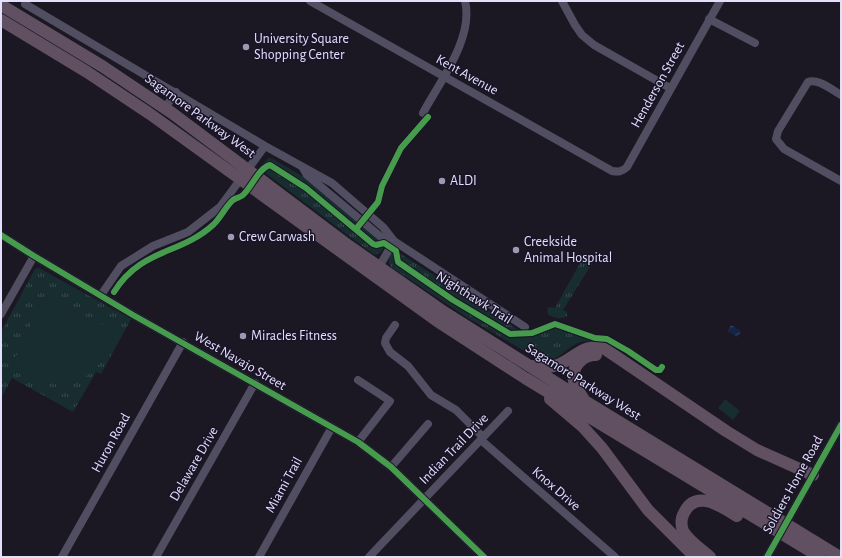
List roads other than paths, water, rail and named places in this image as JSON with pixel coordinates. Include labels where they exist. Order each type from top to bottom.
[{"type":"highway","name":"Sagamore Parkway West","points":[[1,5],[102,66],[165,108],[379,267],[441,310],[585,401],[840,557]]},
{"type":"highway","name":"Sagamore Parkway West","points":[[1,20],[112,88],[186,139],[240,180],[437,321],[525,378],[820,557]]},
{"type":"highway","points":[[531,366],[549,367],[560,364],[582,350],[591,347],[605,349],[732,435],[808,483]]},
{"type":"highway","points":[[585,401],[574,382],[576,366],[583,358],[590,355],[599,355],[610,359],[737,446],[808,483]]},
{"type":"highway","points":[[525,378],[583,427],[602,448],[648,510],[695,557]]},
{"type":"highway","points":[[710,557],[688,537],[681,523],[686,509],[696,502],[711,501],[746,521],[788,538]]},
{"type":"street","name":"Kent Avenue","points":[[310,1],[612,171]]},
{"type":"street","points":[[423,113],[460,46],[466,29],[468,11],[466,1]]},
{"type":"street","points":[[562,1],[582,35],[594,45],[670,88]]},
{"type":"street","name":"Henderson Street","points":[[612,171],[623,171],[627,167],[720,1]]},
{"type":"street","points":[[18,15],[26,3],[303,168],[307,175],[381,237],[394,241],[525,327]]},
{"type":"street","points":[[709,19],[755,43]]},
{"type":"street","points":[[841,95],[821,84],[811,81],[808,82],[776,136],[779,144],[784,148],[841,181]]},
{"type":"street","points":[[165,108],[176,92]]},
{"type":"street","points":[[100,295],[121,266],[148,249],[188,232],[220,207],[265,146]]},
{"type":"street","name":"West Navajo Street","points":[[1,235],[100,295],[358,442],[391,467],[484,557]]},
{"type":"street","points":[[379,267],[394,241]]},
{"type":"street","points":[[2,310],[34,256]]},
{"type":"street","name":"Knox Drive","points":[[395,325],[385,342],[390,352],[408,366],[431,394],[456,410],[482,438],[615,557]]},
{"type":"street","name":"Huron Road","points":[[62,557],[183,342]]},
{"type":"street","points":[[358,380],[390,401],[358,442]]},
{"type":"street","name":"Delaware Drive","points":[[156,557],[255,383]]},
{"type":"street","name":"Indian Trail Drive","points":[[369,557],[508,411]]},
{"type":"street","points":[[391,467],[428,424]]},
{"type":"street","name":"Soldiers Home Road","points":[[767,557],[841,425]]},
{"type":"street","name":"Miami Trail","points":[[259,557],[332,427]]},
{"type":"water","points":[[731,325],[741,331],[738,337],[727,331]]},
{"type":"place","name":"University Square Shopping Center","points":[[246,47]]},
{"type":"place","name":"ALDI","points":[[442,181]]},
{"type":"place","name":"Crew Carwash","points":[[231,237]]},
{"type":"place","name":"Creekside Animal Hospital","points":[[516,250]]},
{"type":"place","name":"Miracles Fitness","points":[[243,336]]}]
